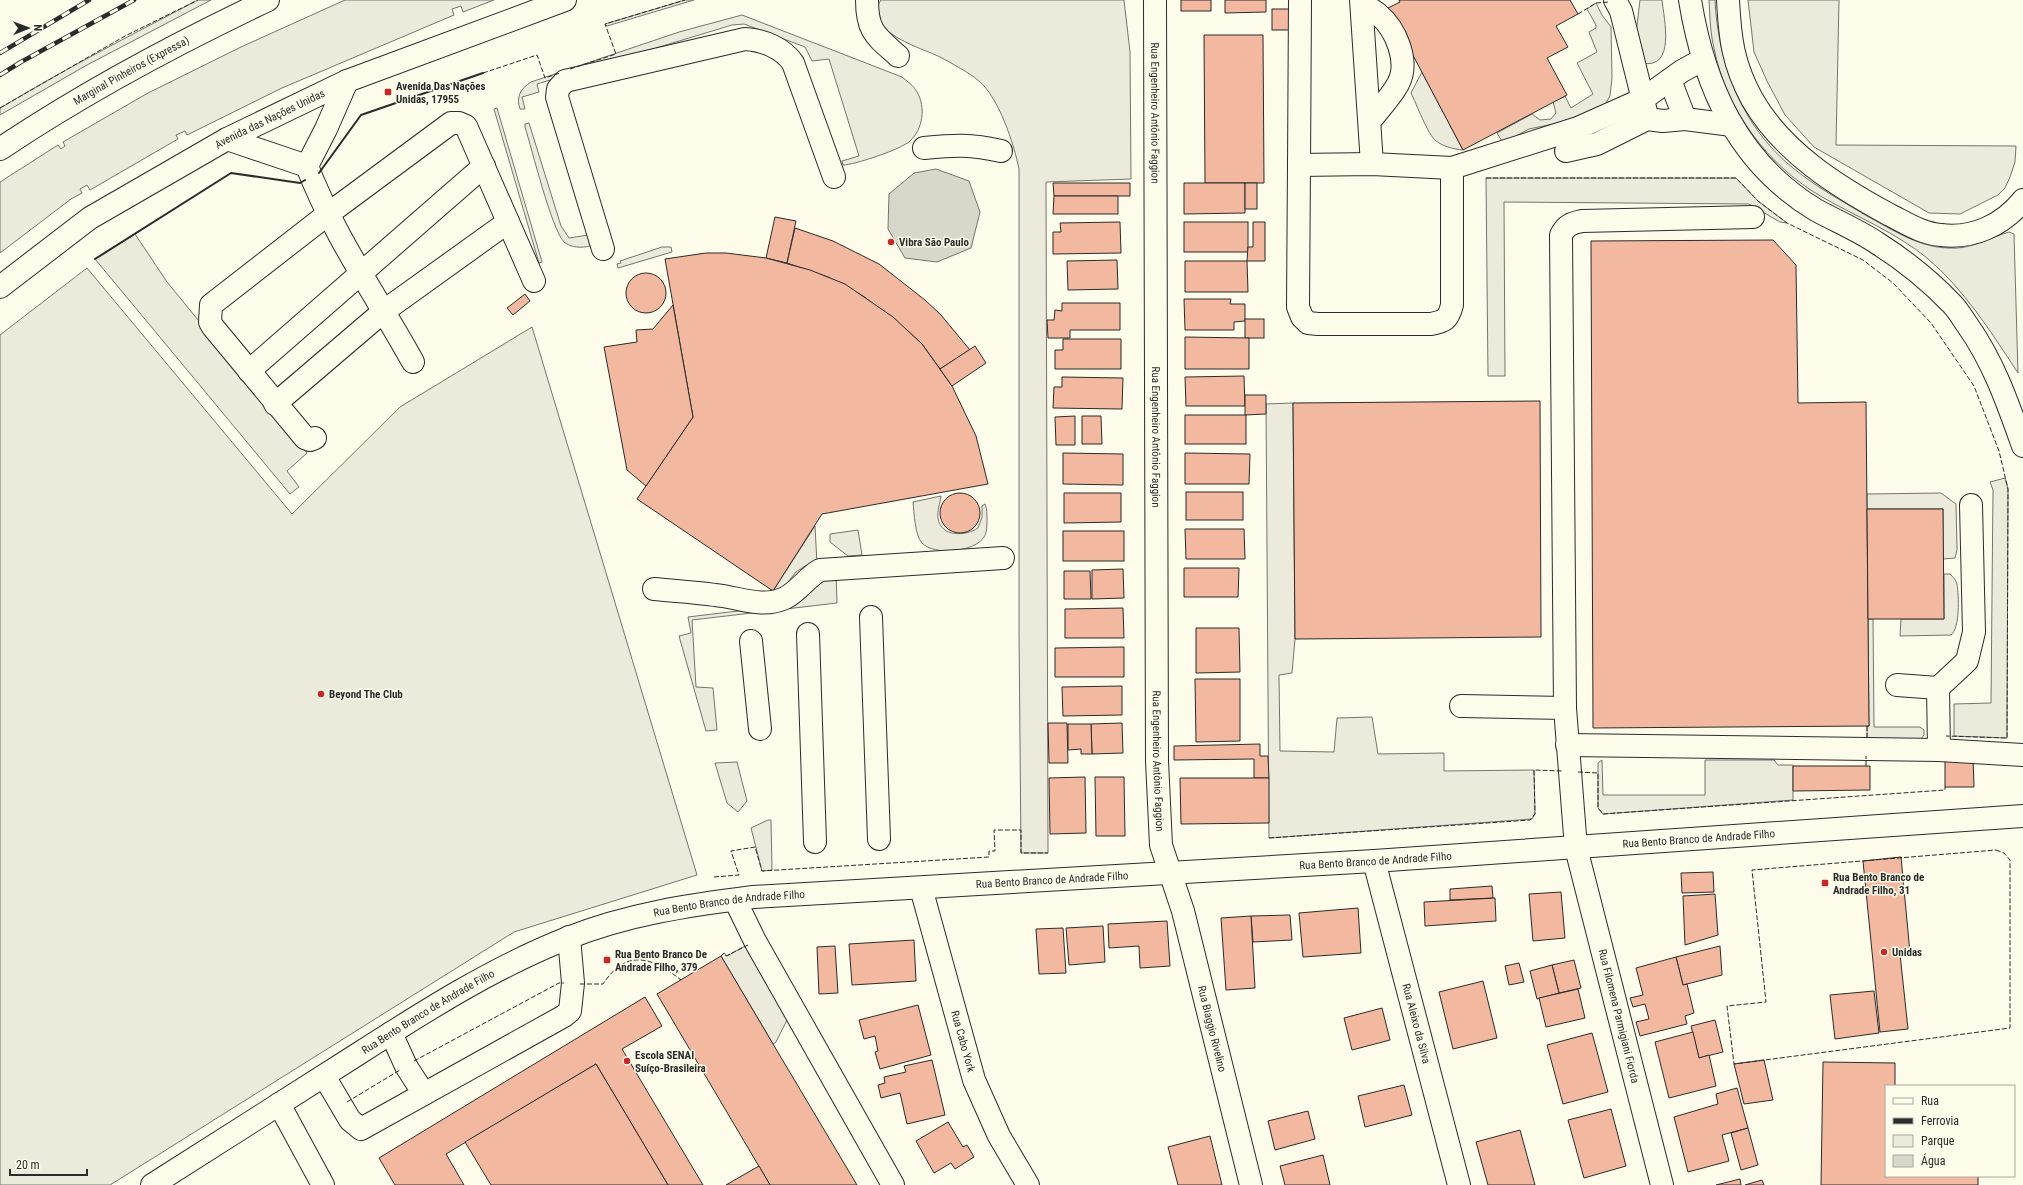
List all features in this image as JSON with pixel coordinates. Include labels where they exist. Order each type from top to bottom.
[{"type":"main road","name":"Marginal Pinheiros (Expressa)","points":[[0,149],[42,120],[186,39],[268,0]]},
{"type":"main road","name":"Avenida das Nações Unidas","points":[[0,287],[90,218],[227,139],[347,81],[565,0]]},
{"type":"main road","points":[[867,0],[870,26],[876,36],[898,56]]},
{"type":"main road","name":"Rua Engenheiro Antônio Faggion","points":[[1155,0],[1157,761],[1162,845],[1170,873]]},
{"type":"main road","points":[[1300,0],[1298,307],[1302,317],[1308,323],[1430,324],[1442,321],[1449,316],[1452,305],[1452,168]]},
{"type":"main road","points":[[1690,0],[1702,60],[1721,104],[1740,140],[1763,168],[1784,188],[1815,209],[1877,242],[1925,277],[1953,305],[1980,343],[2002,387],[2023,446]]},
{"type":"main road","points":[[1728,0],[1730,36],[1738,70],[1753,100],[1781,137],[1811,165],[1856,196],[1915,228],[1939,235],[1956,236],[1981,232],[2002,220],[2023,200]]},
{"type":"main road","points":[[1362,2],[1372,164]]},
{"type":"main road","points":[[1362,2],[1377,13],[1389,26],[1399,48],[1403,63],[1399,83],[1370,121]]},
{"type":"main road","points":[[1620,4],[1638,108]]},
{"type":"main road","points":[[603,249],[557,97],[558,90],[565,82],[745,39],[760,42],[782,51],[793,63],[834,177]]},
{"type":"main road","points":[[1566,151],[1597,144],[1670,80],[1702,60]]},
{"type":"main road","points":[[1670,80],[1685,119]]},
{"type":"main road","points":[[307,166],[326,129],[347,81]]},
{"type":"main road","points":[[1299,165],[1372,164],[1452,168],[1638,108],[1663,121],[1685,119],[1732,125]]},
{"type":"main road","points":[[315,438],[310,440],[305,438],[275,404],[210,322],[211,305],[328,214],[451,123],[459,123],[466,126],[534,281]]},
{"type":"main road","points":[[227,139],[307,166],[328,214],[361,274],[413,362]]},
{"type":"main road","points":[[924,148],[958,144],[974,145],[1001,151]]},
{"type":"main road","points":[[249,371],[484,166]]},
{"type":"main road","name":"Rua Filomena Parmigiani Fiorda","points":[[1662,1185],[1576,848],[1565,708],[1561,234],[1564,228],[1570,224],[1582,221],[1753,217]]},
{"type":"main road","points":[[275,404],[384,311],[508,222]]},
{"type":"main road","points":[[1897,685],[1938,688],[1967,661],[1974,632],[1971,505]]},
{"type":"main road","points":[[654,589],[718,595],[745,602],[773,601],[785,598],[812,574],[820,570],[1003,558]]},
{"type":"main road","points":[[871,616],[878,839]]},
{"type":"main road","points":[[808,634],[815,842]]},
{"type":"main road","points":[[751,641],[760,729]]},
{"type":"main road","points":[[1938,688],[1939,750]]},
{"type":"main road","points":[[1461,706],[1565,708]]},
{"type":"main road","points":[[1567,745],[1939,750],[2023,755]]},
{"type":"main road","name":"Rua Bento Branco de Andrade Filho","points":[[152,1185],[421,1014],[528,955],[569,938],[630,918],[695,904],[921,888],[1576,848],[2023,816]]},
{"type":"main road","name":"Rua Aleixo da Silva","points":[[1374,861],[1459,1185]]},
{"type":"main road","name":"Rua Biaggio Rivelino","points":[[1170,873],[1183,911],[1251,1185]]},
{"type":"main road","name":"Rua Cabo York","points":[[921,888],[974,1080],[999,1136],[1028,1185]]},
{"type":"main road","points":[[735,900],[755,941],[893,1185]]},
{"type":"main road","points":[[324,1076],[350,1120],[362,1129],[564,1016],[570,1011],[573,983],[569,938]]},
{"type":"main road","points":[[391,1034],[406,1066],[424,1094]]},
{"type":"main road","points":[[279,1104],[323,1185]]},
{"type":"green space","points":[[198,0],[211,0],[87,65],[0,115],[0,108],[24,94],[98,52]]},
{"type":"green space","points":[[345,0],[494,0],[463,12],[461,6],[452,9],[454,15],[282,88],[187,135],[185,131],[176,135],[178,139],[90,190],[87,185],[80,189],[82,193],[71,199],[0,253],[0,182],[58,145],[61,149],[65,146],[63,142],[148,93],[241,47]]},
{"type":"green space","points":[[685,0],[694,0],[607,26],[605,24]]},
{"type":"green space","points":[[881,0],[1124,0],[1130,52],[1131,179],[1046,182],[1048,853],[1021,853],[1019,630],[1019,169],[1005,122],[993,98],[986,89],[979,81],[960,68],[896,37],[886,29],[879,21],[877,11]]},
{"type":"green space","points":[[1640,0],[1662,0],[1666,41],[1664,51],[1660,59],[1653,63],[1642,63],[1635,42]]},
{"type":"green space","points":[[1709,0],[1715,0],[1721,47],[1736,93],[1747,114],[1775,152],[1802,175],[1829,194],[1867,216],[1906,237],[1926,245],[1948,248],[1964,247],[2001,234],[2009,232],[2014,234],[2018,373],[1965,297],[1927,258],[1902,240],[1822,197],[1802,184],[1767,153],[1739,114],[1728,93],[1714,48],[1710,24]]},
{"type":"green space","points":[[1748,0],[1839,0],[1836,145],[2016,146],[2015,162],[2005,188],[1998,195],[1960,214],[1929,213],[1814,147],[1785,115],[1767,81],[1754,52]]},
{"type":"green space","points":[[1596,3],[1602,15],[1611,27],[1612,78],[1610,96],[1603,108],[1596,113],[1529,129],[1503,143],[1497,133],[1532,114],[1540,120],[1551,119],[1556,113],[1553,102],[1565,96],[1571,108],[1593,94],[1577,63],[1597,52],[1589,32],[1596,28],[1596,25],[1587,9]]},
{"type":"green space","points":[[742,15],[902,77],[916,90],[922,104],[922,118],[918,130],[914,136],[910,141],[898,148],[878,156],[843,165],[842,161],[859,156],[829,59],[812,61],[805,47],[744,24],[732,25],[537,84],[539,92],[522,97],[525,109],[520,109],[518,101],[520,94],[524,87],[531,82],[679,32]]},
{"type":"green space","points":[[1422,72],[1463,150],[1442,145],[1433,138],[1426,126],[1411,93]]},
{"type":"green space","points":[[497,108],[542,262],[539,263],[494,109]]},
{"type":"green space","points":[[529,123],[561,226],[569,238],[588,235],[590,246],[580,247],[570,245],[564,242],[559,234],[542,188],[525,127],[525,124]]},
{"type":"green space","points":[[1486,178],[1736,178],[1758,201],[1787,223],[1780,222],[1749,204],[1504,202],[1505,376],[1488,376]]},
{"type":"green space","points":[[135,234],[167,282],[307,453],[287,471],[299,487],[290,494],[95,259]]},
{"type":"green space","points":[[662,247],[671,247],[672,252],[618,268],[617,264],[621,263],[620,261]]},
{"type":"green space","name":"Beyond The Club","points":[[87,268],[292,514],[400,407],[532,327],[697,875],[514,932],[110,1185],[0,1185],[0,335]]},
{"type":"green space","points":[[1293,403],[1295,639],[1292,673],[1279,675],[1280,751],[1334,752],[1337,718],[1372,717],[1378,754],[1444,753],[1444,771],[1534,770],[1535,814],[1532,819],[1269,838],[1266,404]]},
{"type":"green space","points":[[2005,478],[2008,489],[2007,738],[1954,736],[1954,704],[1991,703],[1993,490],[1990,482]]},
{"type":"green space","points":[[1941,493],[1956,504],[1957,550],[1955,558],[1943,559],[1943,509],[1867,509],[1867,494]]},
{"type":"green space","points":[[941,496],[938,510],[940,524],[944,529],[955,534],[967,533],[978,528],[982,517],[982,506],[985,504],[987,513],[986,531],[984,537],[979,542],[964,549],[945,551],[935,550],[922,543],[916,530],[913,502]]},
{"type":"green space","points":[[815,526],[817,564],[805,566],[796,572],[784,587],[773,591]]},
{"type":"green space","points":[[858,530],[862,555],[848,556],[830,542],[830,534]]},
{"type":"green space","points":[[836,573],[837,603],[692,620],[696,687],[713,688],[717,730],[706,731],[679,636],[691,633],[688,617],[771,607],[818,580]]},
{"type":"green space","points":[[1944,574],[1950,574],[1957,584],[1958,611],[1954,631],[1951,635],[1900,636],[1901,619],[1944,619]]},
{"type":"green space","points":[[1868,619],[1873,619],[1874,727],[1920,727],[1924,730],[1924,735],[1920,740],[1867,739],[1867,726],[1869,726]]},
{"type":"green space","points":[[1602,760],[1603,795],[1705,795],[1705,760],[1774,760],[1778,765],[1793,765],[1793,800],[1603,814],[1598,808],[1598,763]]},
{"type":"green space","points":[[737,762],[747,801],[738,812],[727,803],[715,763]]},
{"type":"green space","points":[[771,820],[772,870],[762,871],[751,828]]},
{"type":"green space","points":[[745,946],[787,1020],[776,1042],[773,1044],[721,956],[724,953],[727,956]]},
{"type":"water","points":[[936,169],[969,181],[980,212],[971,248],[937,262],[905,258],[888,229],[889,194],[914,173]]},
{"type":"building","points":[[1181,0],[1211,0],[1211,11],[1181,11]]},
{"type":"building","points":[[1225,0],[1266,0],[1266,12],[1225,13]]},
{"type":"building","points":[[1399,0],[1570,0],[1578,14],[1556,26],[1568,47],[1547,58],[1567,95],[1463,150],[1388,8],[1400,2]]},
{"type":"building","points":[[1272,9],[1293,9],[1293,30],[1272,30]]},
{"type":"building","points":[[1204,35],[1263,35],[1264,183],[1205,183]]},
{"type":"building","points":[[1053,183],[1130,183],[1130,196],[1054,196]]},
{"type":"building","points":[[1184,183],[1245,183],[1245,213],[1184,214]]},
{"type":"building","points":[[1245,183],[1257,183],[1257,209],[1245,209]]},
{"type":"building","points":[[1054,196],[1118,196],[1118,214],[1053,214]]},
{"type":"building","points":[[775,217],[796,221],[787,263],[766,258]]},
{"type":"building","points":[[1120,222],[1121,253],[1053,254],[1053,232],[1061,232],[1060,223]]},
{"type":"building","points":[[1184,222],[1248,222],[1248,252],[1184,252]]},
{"type":"building","points":[[1253,222],[1265,222],[1265,261],[1247,261],[1248,247],[1253,247]]},
{"type":"building","points":[[795,228],[833,241],[879,264],[925,300],[941,315],[970,350],[940,369],[922,344],[908,331],[863,296],[828,277],[787,263]]},
{"type":"building","points":[[1773,240],[1796,265],[1798,403],[1866,402],[1869,726],[1593,728],[1591,241]]},
{"type":"building","points":[[706,253],[726,253],[766,258],[810,270],[845,284],[893,317],[922,344],[952,386],[976,436],[988,484],[822,514],[773,591],[637,499],[693,417],[665,259]]},
{"type":"building","points":[[1117,260],[1118,289],[1068,290],[1067,261]]},
{"type":"building","points":[[1185,261],[1247,261],[1248,292],[1185,292]]},
{"type":"building","points":[[650,273],[657,276],[663,282],[666,293],[665,301],[657,310],[650,313],[642,313],[635,310],[627,301],[626,289],[629,282],[638,274]]},
{"type":"building","points":[[525,294],[530,301],[513,315],[507,308]]},
{"type":"building","points":[[1184,299],[1231,299],[1230,304],[1245,304],[1245,321],[1234,322],[1234,330],[1185,330]]},
{"type":"building","points":[[1062,303],[1120,303],[1120,330],[1070,330],[1070,338],[1048,338],[1047,320],[1054,320],[1055,310],[1062,311]]},
{"type":"building","points":[[673,305],[693,417],[646,486],[627,470],[604,347],[637,342],[636,330],[653,329]]},
{"type":"building","points":[[1245,319],[1264,319],[1264,338],[1245,338]]},
{"type":"building","points":[[1185,337],[1249,338],[1249,369],[1185,369]]},
{"type":"building","points":[[1063,339],[1121,339],[1121,369],[1055,369],[1055,350],[1063,350]]},
{"type":"building","points":[[975,346],[986,363],[952,386],[940,369]]},
{"type":"building","points":[[1244,376],[1245,406],[1186,406],[1185,377]]},
{"type":"building","points":[[1062,377],[1123,378],[1122,409],[1053,408],[1054,387],[1062,387]]},
{"type":"building","points":[[1245,395],[1266,395],[1266,414],[1245,415]]},
{"type":"building","points":[[1540,401],[1541,637],[1295,639],[1293,403]]},
{"type":"building","points":[[1185,415],[1246,415],[1246,444],[1185,444]]},
{"type":"building","points":[[1075,416],[1075,445],[1056,445],[1055,417]]},
{"type":"building","points":[[1082,416],[1101,416],[1102,444],[1082,444]]},
{"type":"building","points":[[1063,453],[1123,454],[1123,485],[1063,484]]},
{"type":"building","points":[[1185,453],[1250,454],[1249,484],[1185,484]]},
{"type":"building","points":[[1186,492],[1243,492],[1243,520],[1186,520]]},
{"type":"building","points":[[960,493],[974,499],[980,513],[974,527],[960,533],[946,527],[940,513],[946,499]]},
{"type":"building","points":[[1064,493],[1121,493],[1121,522],[1064,523]]},
{"type":"building","points":[[1867,509],[1943,509],[1944,619],[1868,619]]},
{"type":"building","points":[[1185,529],[1244,529],[1245,559],[1186,559]]},
{"type":"building","points":[[1063,531],[1124,531],[1124,561],[1063,561]]},
{"type":"building","points":[[1184,568],[1239,568],[1238,597],[1184,597]]},
{"type":"building","points":[[1123,569],[1124,598],[1092,599],[1092,570]]},
{"type":"building","points":[[1064,571],[1090,571],[1091,599],[1064,599]]},
{"type":"building","points":[[1123,608],[1124,638],[1065,638],[1065,609]]},
{"type":"building","points":[[1196,628],[1239,628],[1240,672],[1196,673]]},
{"type":"building","points":[[1124,647],[1124,677],[1055,677],[1055,648]]},
{"type":"building","points":[[1195,679],[1240,679],[1240,741],[1196,742]]},
{"type":"building","points":[[1122,686],[1122,715],[1063,716],[1062,687]]},
{"type":"building","points":[[1048,723],[1067,723],[1068,763],[1049,763]]},
{"type":"building","points":[[1122,723],[1123,753],[1092,754],[1091,724]]},
{"type":"building","points":[[1068,724],[1091,724],[1092,754],[1081,754],[1081,749],[1068,750]]},
{"type":"building","points":[[1260,744],[1260,756],[1268,756],[1269,778],[1254,778],[1254,759],[1174,760],[1174,746]]},
{"type":"building","points":[[1973,757],[1974,787],[1945,787],[1945,758]]},
{"type":"building","points":[[1793,766],[1870,766],[1870,790],[1793,791]]},
{"type":"building","points":[[1085,777],[1086,833],[1050,834],[1049,778]]},
{"type":"building","points":[[1095,777],[1124,777],[1125,836],[1096,836]]},
{"type":"building","points":[[1180,778],[1269,778],[1269,823],[1181,824]]},
{"type":"building","points":[[1901,857],[1910,953],[1900,954],[1908,1029],[1880,1032],[1863,861]]},
{"type":"building","points":[[1713,872],[1714,892],[1682,893],[1681,873]]},
{"type":"building","points":[[1492,886],[1493,898],[1450,900],[1450,889]]},
{"type":"building","points":[[1561,892],[1565,938],[1533,941],[1529,894]]},
{"type":"building","points":[[1715,894],[1718,935],[1685,945],[1683,896]]},
{"type":"building","points":[[1495,898],[1496,921],[1425,926],[1424,902]]},
{"type":"building","points":[[1358,908],[1361,953],[1303,957],[1299,913]]},
{"type":"building","points":[[1290,915],[1292,940],[1253,942],[1251,916]]},
{"type":"building","points":[[1251,916],[1255,988],[1226,990],[1221,918]]},
{"type":"building","points":[[1167,921],[1170,966],[1140,968],[1139,946],[1109,948],[1108,924]]},
{"type":"building","points":[[1103,926],[1105,962],[1069,965],[1066,928]]},
{"type":"building","points":[[1063,928],[1066,973],[1039,974],[1036,929]]},
{"type":"building","points":[[914,940],[916,981],[852,985],[849,944]]},
{"type":"building","points":[[835,946],[838,993],[819,994],[817,947]]},
{"type":"building","points":[[1720,946],[1722,975],[1683,985],[1676,957]]},
{"type":"building","points":[[721,956],[857,1185],[770,1185],[657,994]]},
{"type":"building","points":[[1676,957],[1683,985],[1687,984],[1694,1013],[1685,1016],[1687,1024],[1640,1036],[1636,1022],[1649,1019],[1645,1004],[1633,1007],[1630,998],[1643,995],[1636,968]]},
{"type":"building","points":[[1574,960],[1581,988],[1559,993],[1552,965]]},
{"type":"building","points":[[1519,963],[1524,982],[1509,985],[1505,966]]},
{"type":"building","points":[[1552,965],[1559,993],[1537,999],[1530,971]]},
{"type":"building","points":[[1483,981],[1497,1038],[1453,1049],[1439,992]]},
{"type":"building","points":[[1578,989],[1585,1018],[1546,1027],[1539,998]]},
{"type":"building","points":[[1874,991],[1879,1033],[1835,1039],[1830,995]]},
{"type":"building","points":[[645,997],[662,1026],[622,1049],[703,1185],[668,1185],[596,1064],[446,1154],[464,1185],[395,1185],[379,1158]]},
{"type":"building","points":[[918,1005],[931,1055],[880,1069],[875,1052],[878,1051],[875,1036],[864,1039],[859,1020]]},
{"type":"building","points":[[1382,1008],[1390,1040],[1352,1050],[1344,1018]]},
{"type":"building","points":[[1715,1020],[1723,1052],[1699,1058],[1691,1026]]},
{"type":"building","points":[[1693,1032],[1699,1058],[1709,1055],[1716,1086],[1669,1098],[1655,1042]]},
{"type":"building","points":[[1592,1033],[1608,1092],[1563,1104],[1547,1045]]},
{"type":"building","points":[[932,1060],[945,1115],[907,1124],[900,1093],[881,1098],[878,1085],[885,1083],[884,1077],[906,1072],[904,1066]]},
{"type":"building","points":[[1764,1060],[1773,1100],[1744,1104],[1734,1064]]},
{"type":"building","points":[[1823,1062],[1895,1063],[1895,1085],[1885,1085],[1885,1177],[1978,1177],[1978,1185],[1821,1185]]},
{"type":"building","points":[[596,1064],[668,1185],[491,1185],[465,1142]]},
{"type":"building","points":[[1404,1085],[1412,1115],[1365,1127],[1358,1096]]},
{"type":"building","points":[[1737,1088],[1748,1128],[1722,1135],[1729,1161],[1688,1172],[1674,1117],[1718,1104],[1716,1094]]},
{"type":"building","points":[[1611,1109],[1626,1166],[1584,1178],[1568,1120]]},
{"type":"building","points":[[1308,1111],[1315,1139],[1275,1150],[1268,1121]]},
{"type":"building","points":[[948,1122],[963,1147],[967,1145],[974,1157],[955,1169],[951,1163],[934,1173],[916,1141]]},
{"type":"building","points":[[1748,1128],[1758,1165],[1741,1170],[1731,1133]]},
{"type":"building","points":[[1520,1130],[1535,1185],[1488,1185],[1476,1142]]},
{"type":"building","points":[[1210,1136],[1222,1185],[1178,1185],[1168,1147]]},
{"type":"building","points":[[1323,1155],[1330,1185],[1285,1185],[1280,1166]]},
{"type":"building","points":[[759,1166],[770,1185],[726,1185]]},
{"type":"building","points":[[1740,1179],[1741,1185],[1716,1185]]},
{"type":"building","points":[[1762,1180],[1764,1185],[1745,1185]]},
{"type":"railway","points":[[0,53],[89,0]]},
{"type":"railway","points":[[0,75],[134,0]]},
{"type":"fence","points":[[0,108],[125,36],[198,0]]},
{"type":"fence","points":[[570,69],[616,54],[605,24],[685,0]]},
{"type":"fence","points":[[1578,14],[1596,3],[1609,2]]},
{"type":"fence","points":[[483,73],[537,55],[545,78],[560,73]]},
{"type":"fence","points":[[1486,178],[1736,178],[1758,201],[1787,223],[1863,260],[1893,283],[1931,323],[1974,386],[1999,451],[2008,489],[2007,738],[1946,736]]},
{"type":"fence","points":[[1867,726],[1867,740]]},
{"type":"fence","points":[[1866,756],[1866,766]]},
{"type":"fence","points":[[1269,838],[1530,820],[1535,814],[1534,770],[1562,771]]},
{"type":"fence","points":[[1578,772],[1598,773],[1598,808],[1603,814],[1945,790],[1945,787]]},
{"type":"fence","points":[[714,877],[739,875],[731,851],[755,847],[762,871],[989,857],[989,851],[995,851],[994,830],[1021,830],[1021,853],[1048,853]]},
{"type":"fence","points":[[1996,850],[2004,853],[2010,860],[2010,1028],[1734,1064],[1727,1006],[1766,1002],[1752,870],[1996,850]]},
{"type":"fence","points":[[721,956],[724,953],[726,956],[748,945]]},
{"type":"fence","points":[[580,984],[603,984],[621,965],[630,961],[639,960],[649,961],[670,972],[681,980]]},
{"type":"fence","points":[[414,1061],[559,983],[564,983]]},
{"type":"fence","points":[[347,1102],[400,1070]]},
{"type":"wall","points":[[319,173],[361,115],[483,73]]},
{"type":"wall","points":[[95,259],[231,173],[300,183],[305,180]]},
{"type":"place","name":"Avenida Das Nações Unidas, 17955","points":[[388,92]]},
{"type":"place","name":"Vibra São Paulo","points":[[891,242]]},
{"type":"place","name":"Beyond The Club","points":[[321,694]]},
{"type":"place","name":"Rua Bento Branco de Andrade Filho, 31","points":[[1825,883]]},
{"type":"place","name":"Unidas","points":[[1884,952]]},
{"type":"place","name":"Rua Bento Branco De Andrade Filho, 379","points":[[607,960]]},
{"type":"place","name":"Escola SENAI Suíço-Brasileira","points":[[627,1061]]}]
